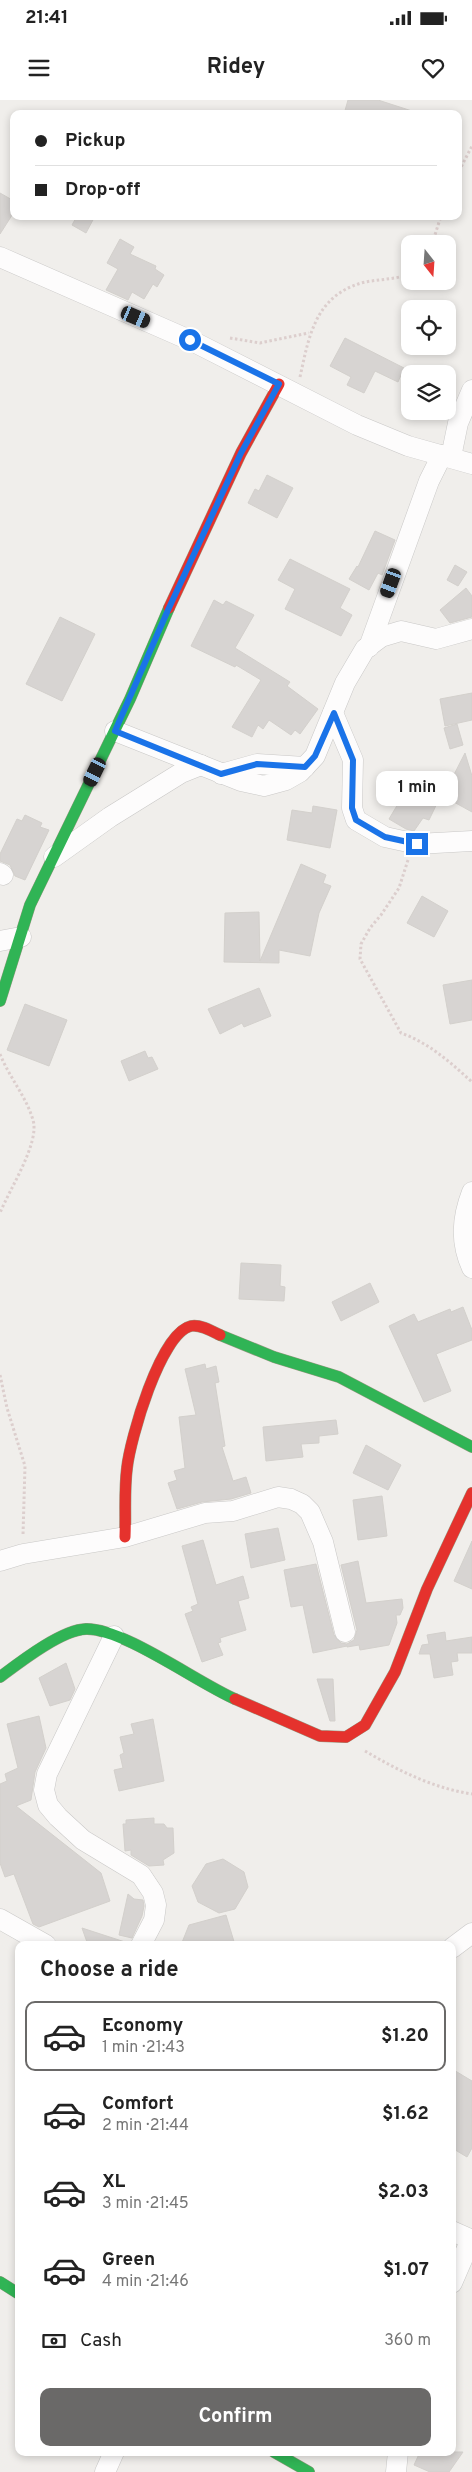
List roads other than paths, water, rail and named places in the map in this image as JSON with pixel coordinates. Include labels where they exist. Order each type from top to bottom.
[{"type":"street","points":[[0,257],[190,340],[288,388],[357,425],[408,446],[472,464]]},
{"type":"street","points":[[0,1001],[30,905],[115,731],[168,610],[241,453],[288,388]]},
{"type":"street","points":[[115,731],[201,764],[221,774],[257,764],[305,767],[315,756],[345,683],[369,647],[428,481],[446,456],[472,390]]},
{"type":"street","points":[[369,647],[381,637],[401,631],[436,639],[472,629]]},
{"type":"street","points":[[334,713],[353,760],[352,808],[356,820],[385,837],[417,844],[472,841]]},
{"type":"street","points":[[54,857],[110,817],[181,772],[201,764]]},
{"type":"street","points":[[0,941],[21,937]]},
{"type":"street","points":[[472,1192],[464,1214],[464,1235],[465,1253],[472,1268]]},
{"type":"street","points":[[125,1537],[127,1467],[135,1426],[148,1386],[172,1342],[179,1333],[190,1326],[202,1327],[274,1357],[339,1377],[472,1447]]},
{"type":"street","points":[[0,1677],[27,1656],[62,1637],[86,1629],[114,1636],[140,1647],[217,1691],[320,1736],[346,1736],[365,1725],[395,1672],[427,1589],[472,1493]]},
{"type":"street","points":[[0,1561],[24,1554],[125,1537],[205,1513],[233,1511],[278,1497],[291,1499],[302,1504],[310,1512],[323,1542],[345,1632]]},
{"type":"street","points":[[114,1636],[47,1774],[44,1790],[48,1805],[58,1817],[83,1840],[141,1875],[153,1893],[156,1905],[154,1920],[143,1941]]},
{"type":"street","points":[[0,1919],[39,1941]]},
{"type":"street","points":[[456,1945],[472,1933]]},
{"type":"street","points":[[456,2232],[471,2239],[456,2274]]},
{"type":"street","points":[[0,2282],[15,2291]]},
{"type":"street","points":[[105,2472],[112,2456]]},
{"type":"street","points":[[281,2456],[309,2472]]},
{"type":"street","points":[[396,2472],[398,2456]]}]
